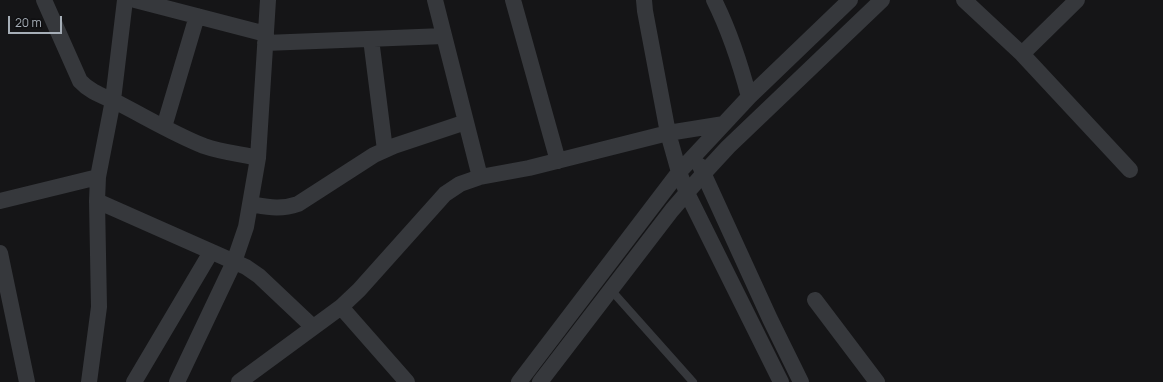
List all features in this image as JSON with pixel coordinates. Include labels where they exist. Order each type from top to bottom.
[{"type":"street","points":[[44,0],[80,81],[94,93],[113,100],[204,146],[258,158]]},
{"type":"street","points":[[89,382],[99,307],[98,178],[113,100],[125,0]]},
{"type":"street","points":[[135,0],[197,16],[266,38],[371,39],[444,36]]},
{"type":"street","points":[[177,382],[234,262],[246,227],[258,158],[268,0]]},
{"type":"street","points":[[435,0],[480,177]]},
{"type":"street","points":[[514,0],[558,161]]},
{"type":"street","points":[[644,0],[647,25],[668,133],[679,172],[687,193],[781,382]]},
{"type":"street","points":[[714,0],[727,26],[737,54],[749,97]]},
{"type":"street","points":[[519,382],[679,172],[749,97],[850,0]]},
{"type":"street","points":[[540,382],[704,173],[728,147],[882,0]]},
{"type":"street","points":[[964,0],[1022,54],[1130,170]]},
{"type":"street","points":[[1022,54],[1077,0]]},
{"type":"street","points":[[164,127],[197,16]]},
{"type":"street","points":[[371,39],[385,150]]},
{"type":"street","points":[[250,204],[287,208],[298,204],[374,155],[466,122]]},
{"type":"street","points":[[239,382],[341,307],[359,290],[445,194],[460,184],[480,177],[529,168],[668,133],[724,124]]},
{"type":"street","points":[[694,156],[704,173],[770,319],[801,382]]},
{"type":"street","points":[[0,201],[98,178]]},
{"type":"street","points":[[97,201],[246,267],[259,276],[313,327]]},
{"type":"street","points":[[134,382],[211,252]]},
{"type":"street","points":[[0,253],[27,382]]},
{"type":"street","points":[[815,300],[877,382]]},
{"type":"street","points":[[341,307],[408,382]]},
{"type":"lane","points":[[611,290],[693,382]]}]
